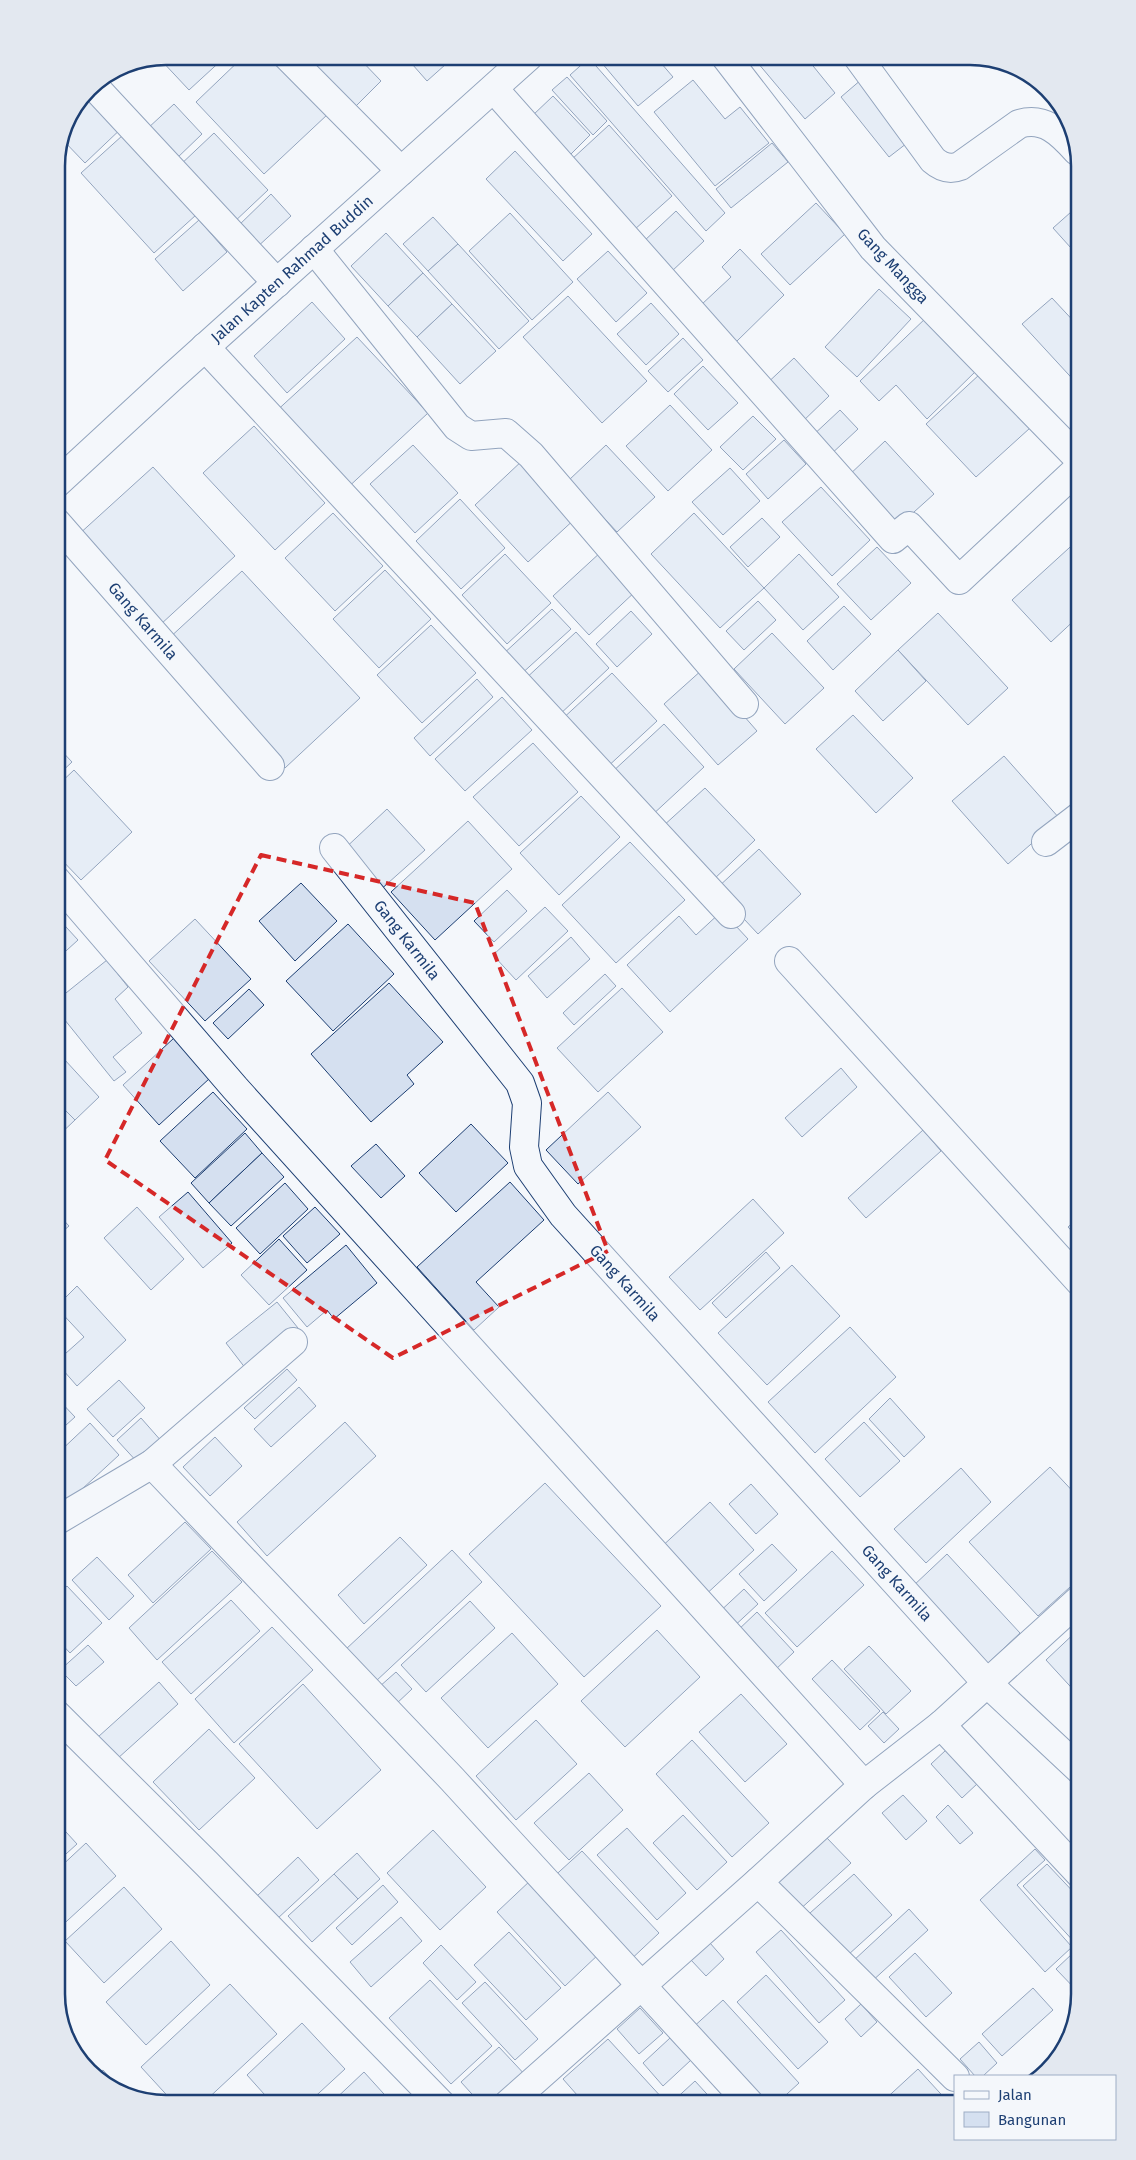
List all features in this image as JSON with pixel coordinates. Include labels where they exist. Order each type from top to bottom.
[{"type":"street","points":[[296,65],[401,171]]},
{"type":"street","name":"Jalan Kapten Rahmad Buddin","points":[[65,476],[205,347],[519,65]]},
{"type":"street","name":"Gang Mangga","points":[[732,65],[873,248],[1071,451]]},
{"type":"street","points":[[864,65],[933,160],[940,166],[953,168],[960,166],[1019,124],[1029,121],[1049,124],[1068,143]]},
{"type":"street","points":[[494,89],[893,539],[909,526],[959,580],[1071,475]]},
{"type":"street","points":[[98,91],[277,283]]},
{"type":"street","points":[[314,249],[457,428],[471,436],[506,433],[531,455],[744,704]]},
{"type":"street","points":[[205,347],[731,914]]},
{"type":"street","name":"Gang Karmila","points":[[65,532],[270,766]]},
{"type":"street","points":[[1046,842],[1071,823]]},
{"type":"street","name":"Gang Karmila","points":[[334,848],[520,1083],[527,1103],[524,1147],[528,1166],[563,1215],[986,1682],[1071,1762]]},
{"type":"street","points":[[65,891],[234,1088],[864,1785]]},
{"type":"street","points":[[788,961],[1071,1272]]},
{"type":"street","points":[[65,1516],[152,1464],[293,1342]]},
{"type":"street","points":[[152,1464],[452,1779],[742,2095]]},
{"type":"street","points":[[518,2095],[641,1987],[864,1785],[941,1725],[1071,1606]]},
{"type":"street","points":[[65,1723],[207,1864],[432,2095]]},
{"type":"street","points":[[941,1725],[1071,1864]]},
{"type":"street","points":[[758,1882],[954,2076]]},
{"type":"highlighted area","points":[[261,855],[475,903],[608,1251],[393,1358],[105,1160]]},
{"type":"building","points":[[166,65],[216,65],[189,90]]},
{"type":"building","points":[[235,65],[282,65],[328,114],[264,174],[196,102]]},
{"type":"building","points":[[308,65],[366,65],[381,81],[351,111]]},
{"type":"building","points":[[413,65],[445,65],[427,81]]},
{"type":"building","points":[[581,65],[595,65],[725,213],[706,231],[570,75]]},
{"type":"building","points":[[604,65],[663,65],[673,77],[638,106]]},
{"type":"building","points":[[760,65],[812,65],[835,93],[805,119]]},
{"type":"building","points":[[567,77],[607,121],[593,135],[552,90]]},
{"type":"building","points":[[862,79],[911,140],[889,157],[841,97]]},
{"type":"building","points":[[693,80],[725,119],[740,107],[769,143],[715,186],[654,112]]},
{"type":"building","points":[[94,94],[126,124],[85,163],[67,145],[78,115]]},
{"type":"building","points":[[553,96],[590,135],[570,155],[532,116]]},
{"type":"building","points":[[174,104],[202,134],[175,160],[147,129]]},
{"type":"building","points":[[609,125],[672,196],[634,230],[571,160]]},
{"type":"building","points":[[214,133],[268,190],[232,224],[178,167]]},
{"type":"building","points":[[123,135],[196,215],[154,253],[81,173]]},
{"type":"building","points":[[772,143],[788,162],[731,208],[716,189]]},
{"type":"building","points":[[515,151],[592,234],[563,261],[486,179]]},
{"type":"building","points":[[271,194],[291,216],[255,249],[236,228]]},
{"type":"building","points":[[816,203],[845,234],[790,285],[761,254]]},
{"type":"building","points":[[676,211],[704,241],[671,272],[643,242]]},
{"type":"building","points":[[1071,212],[1071,248],[1053,228]]},
{"type":"building","points":[[510,213],[573,282],[532,320],[469,251]]},
{"type":"building","points":[[433,217],[458,244],[428,271],[403,244]]},
{"type":"building","points":[[199,220],[227,252],[183,291],[155,259]]},
{"type":"building","points":[[386,233],[423,273],[388,306],[351,266]]},
{"type":"building","points":[[458,244],[529,321],[499,349],[428,271]]},
{"type":"building","points":[[740,249],[784,295],[736,342],[701,305],[731,277],[722,267]]},
{"type":"building","points":[[608,251],[647,293],[616,322],[577,279]]},
{"type":"building","points":[[423,273],[452,304],[417,337],[388,306]]},
{"type":"building","points":[[879,289],[911,319],[857,377],[825,347]]},
{"type":"building","points":[[568,296],[647,381],[602,423],[523,337]]},
{"type":"building","points":[[1052,298],[1071,318],[1071,377],[1022,324]]},
{"type":"building","points":[[312,302],[345,339],[287,393],[254,356]]},
{"type":"building","points":[[651,303],[679,334],[646,365],[617,334]]},
{"type":"building","points":[[452,304],[496,351],[460,384],[417,337]]},
{"type":"building","points":[[928,316],[978,369],[927,419],[896,385],[879,401],[860,381]]},
{"type":"building","points":[[357,337],[428,413],[343,492],[272,415]]},
{"type":"building","points":[[683,338],[703,360],[668,392],[648,371]]},
{"type":"building","points":[[794,358],[829,396],[798,426],[762,388]]},
{"type":"building","points":[[703,366],[738,403],[708,430],[674,394]]},
{"type":"building","points":[[980,374],[1030,428],[976,477],[926,424]]},
{"type":"building","points":[[670,405],[712,450],[668,491],[626,446]]},
{"type":"building","points":[[840,410],[858,429],[828,457],[810,438]]},
{"type":"building","points":[[753,416],[776,439],[743,470],[720,447]]},
{"type":"building","points":[[254,426],[325,503],[275,550],[203,473]]},
{"type":"building","points":[[1071,427],[1071,435],[1067,432]]},
{"type":"building","points":[[784,440],[806,464],[768,499],[746,474]]},
{"type":"building","points":[[885,441],[934,494],[894,530],[846,478]]},
{"type":"building","points":[[413,445],[458,493],[415,533],[370,484]]},
{"type":"building","points":[[606,445],[655,497],[617,532],[569,480]]},
{"type":"building","points":[[524,459],[577,517],[528,562],[475,505]]},
{"type":"building","points":[[153,467],[235,556],[160,625],[77,536]]},
{"type":"building","points":[[730,468],[760,501],[723,535],[692,502]]},
{"type":"building","points":[[821,487],[870,540],[832,576],[782,522]]},
{"type":"building","points":[[460,499],[505,548],[461,589],[416,541]]},
{"type":"building","points":[[333,513],[383,566],[335,611],[285,558]]},
{"type":"building","points":[[694,513],[764,588],[720,628],[651,554]]},
{"type":"building","points":[[762,518],[780,537],[748,567],[730,547]]},
{"type":"building","points":[[1071,546],[1071,623],[1051,642],[1012,600]]},
{"type":"building","points":[[877,547],[911,583],[871,620],[837,584]]},
{"type":"building","points":[[602,551],[638,589],[589,635],[553,596]]},
{"type":"building","points":[[505,554],[551,603],[507,644],[462,595]]},
{"type":"building","points":[[799,554],[839,597],[803,630],[764,588]]},
{"type":"building","points":[[385,570],[431,619],[379,668],[333,619]]},
{"type":"building","points":[[242,571],[360,698],[285,768],[167,640]]},
{"type":"building","points":[[758,601],[776,620],[744,650],[726,631]]},
{"type":"building","points":[[844,606],[871,634],[833,670],[807,641]]},
{"type":"building","points":[[552,609],[571,629],[519,676],[501,656]]},
{"type":"building","points":[[631,611],[652,634],[617,667],[596,644]]},
{"type":"building","points":[[938,613],[1008,688],[968,725],[898,650]]},
{"type":"building","points":[[431,625],[476,673],[422,723],[377,675]]},
{"type":"building","points":[[576,632],[609,668],[557,717],[523,681]]},
{"type":"building","points":[[772,633],[824,688],[785,724],[734,669]]},
{"type":"building","points":[[898,650],[926,681],[883,721],[855,691]]},
{"type":"building","points":[[703,669],[757,731],[718,765],[664,704]]},
{"type":"building","points":[[612,673],[657,721],[604,770],[559,722]]},
{"type":"building","points":[[477,679],[493,697],[430,756],[414,738]]},
{"type":"building","points":[[502,697],[532,730],[465,791],[435,759]]},
{"type":"building","points":[[853,715],[913,778],[876,813],[816,749]]},
{"type":"building","points":[[664,724],[704,767],[650,817],[610,774]]},
{"type":"building","points":[[533,743],[578,792],[519,846],[473,797]]},
{"type":"building","points":[[65,755],[72,762],[65,769]]},
{"type":"building","points":[[1004,756],[1060,819],[1008,864],[952,801]]},
{"type":"building","points":[[74,770],[132,832],[81,880],[65,863],[65,778]]},
{"type":"building","points":[[705,788],[755,840],[712,881],[662,827]]},
{"type":"building","points":[[581,796],[620,837],[559,895],[520,853]]},
{"type":"building","points":[[387,809],[425,850],[378,892],[341,852]]},
{"type":"building","points":[[468,821],[512,869],[435,940],[391,892]]},
{"type":"building","points":[[630,842],[685,900],[616,963],[562,905]]},
{"type":"building","points":[[759,849],[801,894],[758,934],[716,889]]},
{"type":"building","points":[[301,883],[337,921],[295,961],[259,921]]},
{"type":"building","points":[[507,890],[527,911],[494,942],[474,921]]},
{"type":"building","points":[[545,907],[568,931],[516,980],[493,955]]},
{"type":"building","points":[[722,911],[748,939],[670,1012],[627,965],[679,916],[696,935]]},
{"type":"building","points":[[195,919],[251,979],[205,1021],[149,961]]},
{"type":"building","points":[[348,924],[394,974],[333,1031],[286,981]]},
{"type":"building","points":[[65,926],[78,940],[65,952]]},
{"type":"building","points":[[571,937],[590,959],[547,998],[528,976]]},
{"type":"building","points":[[107,960],[128,987],[115,999],[142,1033],[113,1057],[126,1072],[114,1081],[65,1020],[65,994]]},
{"type":"building","points":[[605,974],[616,986],[574,1025],[563,1013]]},
{"type":"building","points":[[389,983],[443,1042],[407,1075],[414,1084],[371,1122],[311,1054]]},
{"type":"building","points":[[622,988],[663,1032],[598,1092],[557,1048]]},
{"type":"building","points":[[249,989],[264,1005],[228,1039],[213,1023]]},
{"type":"building","points":[[174,1038],[210,1078],[159,1125],[123,1085]]},
{"type":"building","points":[[65,1060],[99,1097],[75,1120],[65,1110]]},
{"type":"building","points":[[841,1068],[857,1087],[802,1137],[785,1118]]},
{"type":"building","points":[[213,1092],[247,1129],[195,1178],[160,1141]]},
{"type":"building","points":[[608,1092],[641,1127],[578,1184],[546,1150]]},
{"type":"building","points":[[65,1110],[75,1120],[65,1129]]},
{"type":"building","points":[[471,1124],[508,1163],[456,1212],[419,1173]]},
{"type":"building","points":[[923,1130],[941,1151],[866,1218],[848,1198]]},
{"type":"building","points":[[245,1133],[262,1153],[209,1203],[191,1183]]},
{"type":"building","points":[[376,1144],[405,1176],[381,1198],[351,1166]]},
{"type":"building","points":[[262,1153],[284,1177],[231,1226],[209,1203]]},
{"type":"building","points":[[510,1182],[544,1220],[476,1282],[499,1307],[474,1330],[417,1267]]},
{"type":"building","points":[[285,1183],[308,1209],[260,1254],[236,1228]]},
{"type":"building","points":[[188,1192],[232,1243],[203,1268],[159,1217]]},
{"type":"building","points":[[753,1199],[784,1233],[700,1310],[669,1277]]},
{"type":"building","points":[[137,1207],[184,1259],[151,1290],[104,1238]]},
{"type":"building","points":[[315,1207],[340,1234],[307,1263],[283,1236]]},
{"type":"building","points":[[279,1239],[307,1270],[269,1305],[241,1275]]},
{"type":"building","points":[[346,1245],[377,1283],[334,1319],[327,1310],[307,1327],[283,1298]]},
{"type":"building","points":[[766,1252],[780,1268],[726,1318],[712,1303]]},
{"type":"building","points":[[792,1265],[840,1316],[767,1385],[718,1333]]},
{"type":"building","points":[[77,1286],[126,1340],[77,1386],[65,1372],[65,1354],[84,1337],[65,1317],[65,1298]]},
{"type":"building","points":[[277,1302],[298,1328],[246,1369],[226,1343]]},
{"type":"building","points":[[850,1327],[896,1377],[815,1453],[768,1402]]},
{"type":"building","points":[[287,1369],[297,1380],[255,1419],[244,1408]]},
{"type":"building","points":[[119,1380],[145,1408],[113,1437],[87,1409]]},
{"type":"building","points":[[299,1387],[316,1406],[271,1447],[254,1429]]},
{"type":"building","points":[[890,1398],[925,1437],[904,1457],[869,1419]]},
{"type":"building","points":[[65,1406],[75,1417],[65,1426]]},
{"type":"building","points":[[141,1418],[163,1443],[139,1464],[117,1440]]},
{"type":"building","points":[[345,1422],[376,1456],[267,1556],[237,1522]]},
{"type":"building","points":[[864,1422],[900,1461],[860,1497],[825,1459]]},
{"type":"building","points":[[90,1423],[119,1455],[65,1505],[65,1447]]},
{"type":"building","points":[[215,1437],[242,1466],[210,1496],[183,1467]]},
{"type":"building","points":[[1050,1467],[1071,1489],[1071,1586],[1038,1616],[969,1542]]},
{"type":"building","points":[[961,1468],[991,1502],[926,1563],[894,1529]]},
{"type":"building","points":[[545,1483],[661,1606],[584,1677],[469,1554]]},
{"type":"building","points":[[751,1484],[778,1514],[756,1534],[729,1504]]},
{"type":"building","points":[[710,1502],[754,1550],[702,1598],[658,1550]]},
{"type":"building","points":[[185,1522],[211,1549],[153,1603],[128,1575]]},
{"type":"building","points":[[400,1537],[427,1565],[364,1624],[338,1595]]},
{"type":"building","points":[[772,1544],[797,1570],[764,1601],[739,1574]]},
{"type":"building","points":[[452,1550],[482,1582],[375,1682],[345,1650]]},
{"type":"building","points":[[212,1551],[242,1582],[157,1660],[129,1628]]},
{"type":"building","points":[[832,1551],[864,1585],[797,1647],[765,1613]]},
{"type":"building","points":[[947,1554],[1020,1633],[985,1666],[912,1587]]},
{"type":"building","points":[[97,1557],[134,1596],[109,1620],[72,1580]]},
{"type":"building","points":[[67,1586],[102,1623],[70,1653],[65,1648],[65,1588]]},
{"type":"building","points":[[744,1589],[758,1604],[730,1630],[716,1615]]},
{"type":"building","points":[[231,1600],[260,1631],[191,1694],[162,1662]]},
{"type":"building","points":[[470,1601],[495,1628],[426,1692],[401,1665]]},
{"type":"building","points":[[757,1612],[794,1652],[773,1672],[736,1632]]},
{"type":"building","points":[[272,1627],[313,1670],[234,1743],[195,1699]]},
{"type":"building","points":[[657,1630],[700,1677],[625,1747],[581,1701]]},
{"type":"building","points":[[512,1633],[558,1684],[488,1748],[441,1698]]},
{"type":"building","points":[[1071,1636],[1071,1687],[1046,1660]]},
{"type":"building","points":[[88,1645],[104,1662],[76,1686],[65,1675],[65,1666]]},
{"type":"building","points":[[869,1646],[911,1691],[886,1714],[844,1669]]},
{"type":"building","points":[[832,1660],[880,1711],[860,1730],[812,1679]]},
{"type":"building","points":[[396,1672],[412,1689],[395,1705],[379,1687]]},
{"type":"building","points":[[159,1682],[178,1704],[117,1759],[98,1737]]},
{"type":"building","points":[[303,1684],[381,1770],[317,1829],[239,1744]]},
{"type":"building","points":[[741,1694],[787,1744],[745,1782],[699,1732]]},
{"type":"building","points":[[883,1712],[899,1729],[884,1743],[868,1726]]},
{"type":"building","points":[[536,1720],[577,1764],[516,1820],[476,1776]]},
{"type":"building","points":[[209,1729],[255,1778],[199,1830],[153,1782]]},
{"type":"building","points":[[692,1740],[769,1823],[732,1857],[656,1774]]},
{"type":"building","points":[[946,1750],[978,1783],[962,1798],[931,1764]]},
{"type":"building","points":[[589,1773],[623,1810],[569,1860],[534,1823]]},
{"type":"building","points":[[903,1795],[927,1821],[906,1840],[882,1813]]},
{"type":"building","points":[[948,1805],[973,1833],[960,1844],[936,1817]]},
{"type":"building","points":[[683,1815],[727,1862],[697,1890],[653,1843]]},
{"type":"building","points":[[627,1828],[686,1893],[657,1920],[597,1855]]},
{"type":"building","points":[[433,1830],[486,1887],[440,1930],[387,1873]]},
{"type":"building","points":[[65,1831],[77,1844],[65,1855]]},
{"type":"building","points":[[826,1837],[851,1863],[797,1912],[773,1885]]},
{"type":"building","points":[[86,1843],[116,1876],[65,1923],[65,1863]]},
{"type":"building","points":[[1035,1849],[1045,1860],[1017,1885],[1071,1948],[1045,1972],[980,1900]]},
{"type":"building","points":[[582,1851],[659,1933],[626,1964],[549,1881]]},
{"type":"building","points":[[357,1853],[380,1879],[358,1899],[334,1874]]},
{"type":"building","points":[[298,1857],[319,1880],[277,1919],[257,1896]]},
{"type":"building","points":[[1047,1864],[1071,1889],[1071,1938],[1023,1886]]},
{"type":"building","points":[[334,1874],[358,1899],[312,1942],[288,1916]]},
{"type":"building","points":[[854,1874],[892,1915],[848,1955],[810,1913]]},
{"type":"building","points":[[532,1879],[600,1953],[565,1986],[497,1912]]},
{"type":"building","points":[[383,1885],[398,1902],[352,1945],[336,1928]]},
{"type":"building","points":[[124,1887],[162,1929],[104,1983],[65,1941]]},
{"type":"building","points":[[909,1909],[928,1930],[870,1983],[852,1962]]},
{"type":"building","points":[[401,1917],[422,1941],[371,1987],[350,1962]]},
{"type":"building","points":[[781,1930],[845,2000],[819,2023],[756,1952]]},
{"type":"building","points":[[509,1932],[561,1988],[526,2020],[474,1965]]},
{"type":"building","points":[[171,1941],[210,1985],[146,2045],[106,2002]]},
{"type":"building","points":[[710,1943],[724,1959],[706,1976],[691,1960]]},
{"type":"building","points":[[441,1945],[476,1982],[457,2000],[423,1963]]},
{"type":"building","points":[[915,1953],[952,1993],[926,2017],[889,1977]]},
{"type":"building","points":[[1071,1955],[1071,1985],[1056,1969]]},
{"type":"building","points":[[766,1975],[828,2042],[798,2069],[737,2002]]},
{"type":"building","points":[[430,1980],[492,2046],[451,2084],[389,2018]]},
{"type":"building","points":[[485,1982],[538,2039],[515,2060],[462,2003]]},
{"type":"building","points":[[230,1984],[277,2034],[212,2095],[167,2095],[141,2067]]},
{"type":"building","points":[[1033,1988],[1053,2010],[1002,2056],[982,2034]]},
{"type":"building","points":[[723,2000],[799,2083],[786,2095],[748,2095],[690,2030]]},
{"type":"building","points":[[861,2004],[877,2022],[861,2037],[845,2019]]},
{"type":"building","points":[[640,2008],[663,2033],[639,2054],[617,2029]]},
{"type":"building","points":[[302,2023],[345,2069],[317,2095],[265,2095],[247,2075]]},
{"type":"building","points":[[670,2038],[691,2060],[663,2086],[643,2063]]},
{"type":"building","points":[[608,2039],[659,2095],[577,2095],[563,2079]]},
{"type":"building","points":[[979,2042],[997,2063],[984,2075],[974,2075],[960,2059]]},
{"type":"building","points":[[499,2047],[528,2078],[509,2095],[473,2095],[461,2082]]},
{"type":"building","points":[[918,2069],[942,2095],[890,2095]]},
{"type":"building","points":[[364,2072],[385,2095],[340,2095]]},
{"type":"building","points":[[695,2081],[708,2095],[680,2095]]}]
